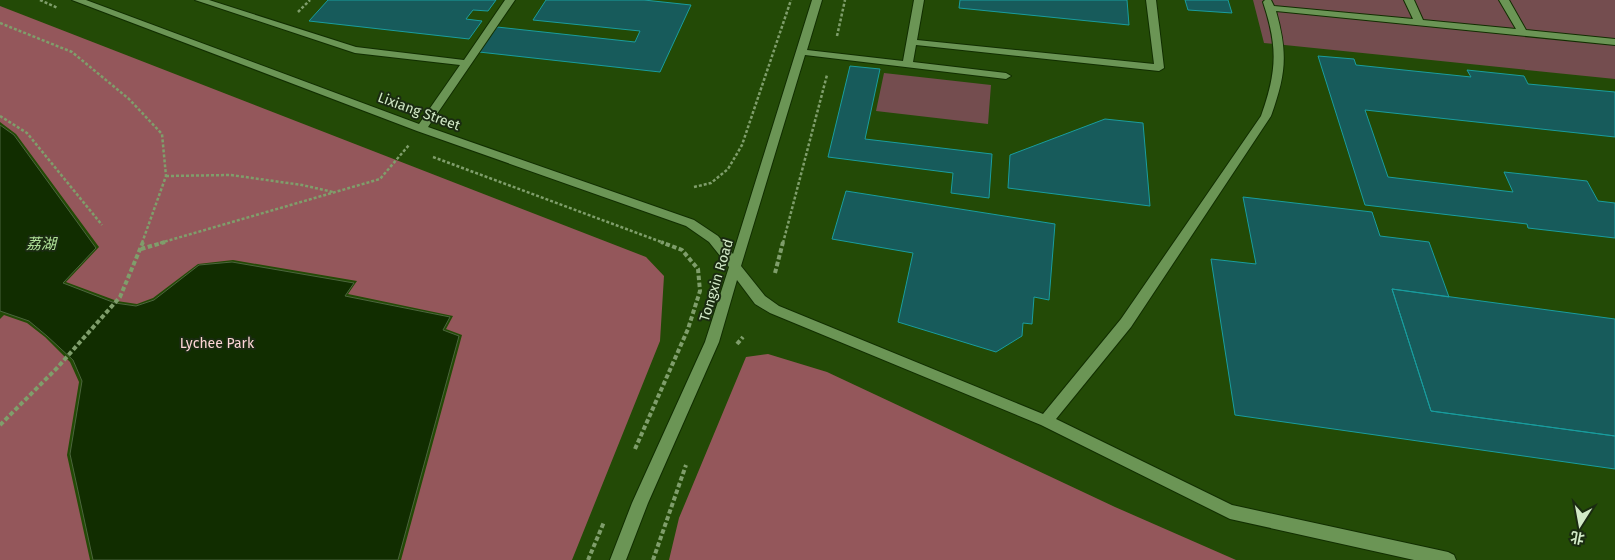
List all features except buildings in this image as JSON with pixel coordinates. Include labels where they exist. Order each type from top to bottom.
[{"type":"street","name":"Lixiang Street","points":[[77,0],[421,129],[690,223],[705,231],[717,241],[761,302],[790,318],[1046,421],[1230,512],[1448,560]]},
{"type":"street","points":[[200,0],[355,50],[467,63]]},
{"type":"street","points":[[421,129],[510,0]]},
{"type":"street","name":"Tongxin Road","points":[[618,560],[640,503],[712,342],[817,0]]},
{"type":"street","points":[[907,65],[919,0]]},
{"type":"street","points":[[911,42],[1159,68],[1151,0]]},
{"type":"street","points":[[1409,0],[1419,23]]},
{"type":"street","points":[[1504,0],[1523,34]]},
{"type":"street","points":[[1046,421],[1126,324],[1266,116],[1279,80],[1281,58],[1277,34],[1268,4],[1419,23],[1615,42]]},
{"type":"street","points":[[801,52],[1006,76]]},
{"type":"path","points":[[694,187],[711,182],[728,169],[742,145],[791,0]]},
{"type":"path","points":[[837,36],[846,0]]},
{"type":"path","points":[[0,23],[72,52],[129,99],[162,134],[166,176],[140,250],[120,297],[57,368],[0,425]]},
{"type":"path","points":[[775,273],[828,70]]},
{"type":"path","points":[[0,116],[27,133],[102,225]]},
{"type":"path","points":[[140,250],[380,179],[421,129]]},
{"type":"path","points":[[407,147],[416,151]]},
{"type":"path","points":[[426,154],[682,250],[698,269],[700,291],[688,329],[633,455]]},
{"type":"path","points":[[166,176],[231,175],[302,185],[333,193]]},
{"type":"path","points":[[588,560],[607,516]]},
{"type":"shaded area","points":[[1253,0],[1615,0],[1615,79],[1264,43]]},
{"type":"shaded area","points":[[0,6],[646,257],[664,276],[660,341],[572,560],[401,560],[462,335],[446,329],[453,316],[348,294],[357,281],[233,260],[198,264],[153,298],[137,304],[117,301],[66,282],[99,247],[16,134],[0,122]]},
{"type":"shaded area","points":[[884,73],[991,85],[988,124],[876,111]]},
{"type":"shaded area","points":[[4,315],[27,323],[45,337],[70,362],[79,382],[67,455],[90,560],[0,560],[0,319]]},
{"type":"shaded area","points":[[768,354],[827,372],[1115,507],[1236,560],[669,560],[679,518],[746,357]]},
{"type":"water","name":"荔湖","points":[[0,125],[14,135],[96,248],[63,283],[115,303],[136,306],[154,300],[199,265],[232,262],[354,283],[345,296],[450,317],[443,330],[459,336],[398,560],[93,560],[70,454],[82,381],[73,360],[47,336],[29,321],[0,311]]},
{"type":"park label","name":"Lychee Park","points":[[217,343]]}]
